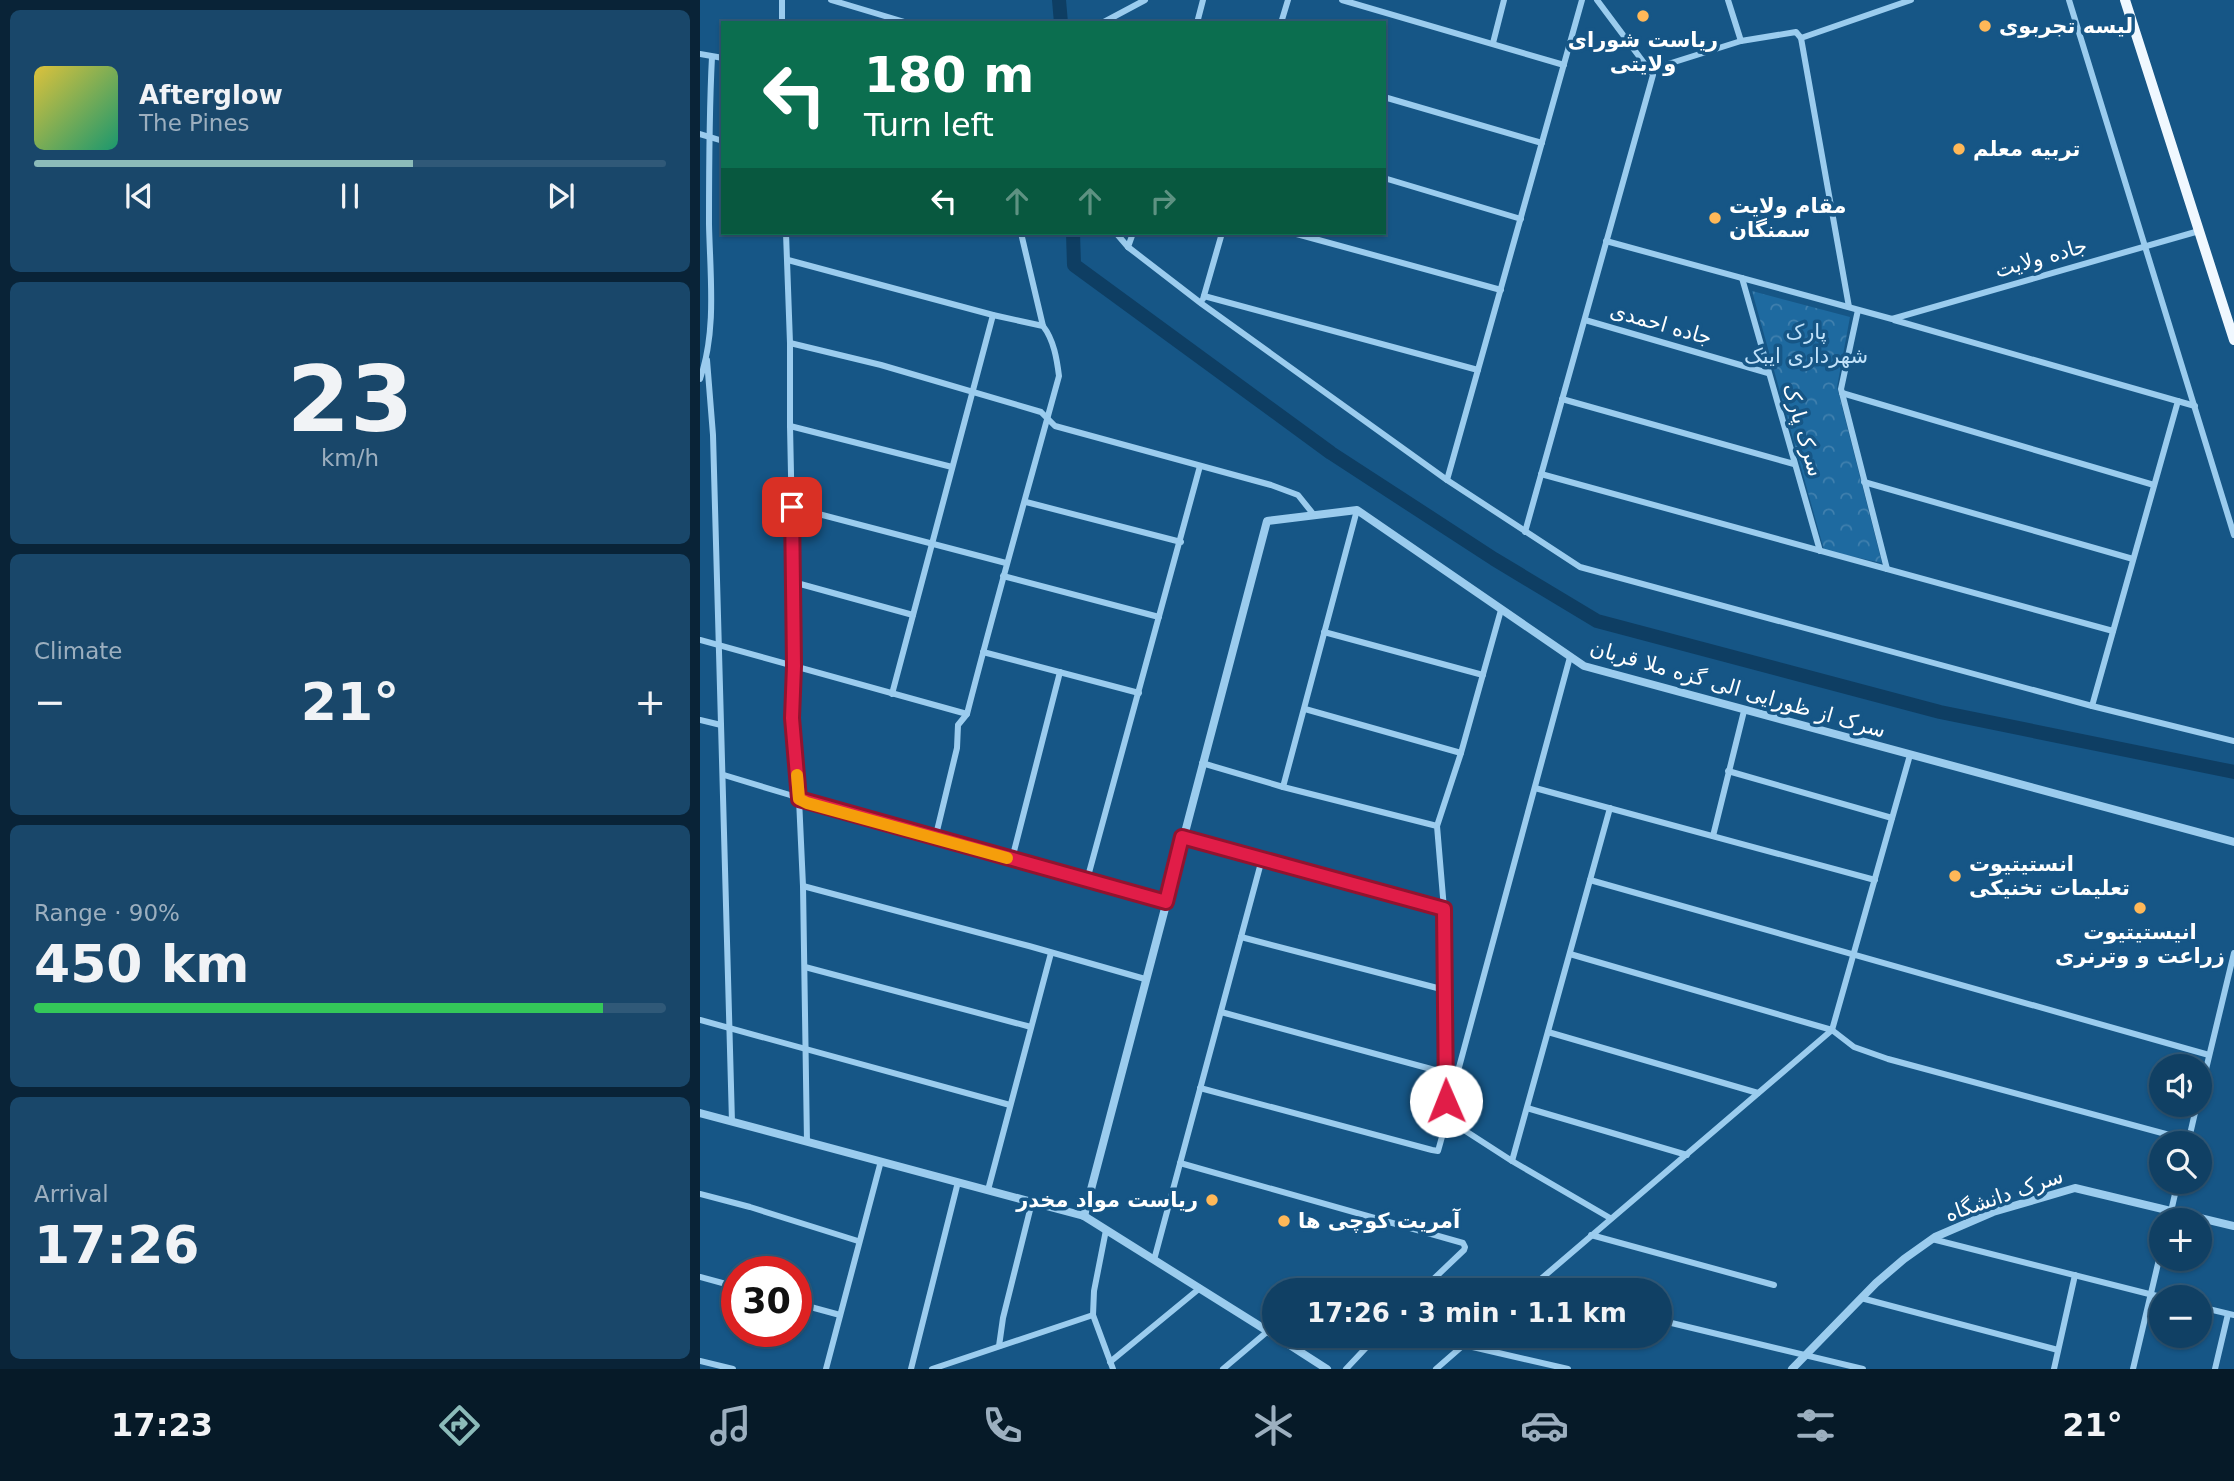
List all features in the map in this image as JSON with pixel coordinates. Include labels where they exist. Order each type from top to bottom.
[{"type":"highway","points":[[2125,0],[2199,231],[2231,317],[2234,340]]},
{"type":"street","points":[[782,0],[782,21]]},
{"type":"street","points":[[831,0],[901,21]]},
{"type":"street","points":[[1106,21],[1145,0]]},
{"type":"street","points":[[1197,21],[1203,0]]},
{"type":"street","points":[[1282,21],[1288,0]]},
{"type":"street","points":[[1342,0],[1564,65]]},
{"type":"street","points":[[1493,44],[1504,0]]},
{"type":"street","points":[[1447,480],[1582,0]]},
{"type":"street","points":[[1525,532],[1653,75],[1597,0]]},
{"type":"street","points":[[1728,0],[1741,41]]},
{"type":"street","points":[[1801,38],[1911,0]]},
{"type":"street","points":[[2069,0],[2234,535]]},
{"type":"street","points":[[1649,70],[1741,41],[1796,33],[1801,38],[1849,307]]},
{"type":"street","points":[[700,54],[721,58]]},
{"type":"street","points":[[712,58],[708,137],[710,298],[707,360],[713,435],[720,646],[732,1122]]},
{"type":"street","points":[[1386,98],[1542,143]]},
{"type":"street","points":[[700,134],[721,140]]},
{"type":"street","points":[[1386,179],[1521,219]]},
{"type":"street","name":"جاده ولایت","points":[[1892,319],[2199,231]]},
{"type":"street","points":[[786,235],[793,582],[792,718],[803,886],[807,1142]]},
{"type":"street","points":[[935,839],[957,748],[958,724],[967,715],[1006,563],[1026,502],[1059,376],[1048,332],[1043,326],[1021,235]]},
{"type":"street","points":[[1118,235],[1128,247],[1202,304],[1447,480],[1580,567],[2092,706],[2234,741]]},
{"type":"street","points":[[1128,247],[1132,235]]},
{"type":"street","points":[[1202,304],[1221,235]]},
{"type":"street","points":[[1300,235],[1500,290]]},
{"type":"street","points":[[1606,241],[2195,406]]},
{"type":"street","points":[[788,260],[1043,326]]},
{"type":"street","name":"سرک پارک","points":[[1742,278],[1820,551]]},
{"type":"street","points":[[1204,296],[1478,370]]},
{"type":"street","points":[[1858,310],[1841,389],[1887,569]]},
{"type":"street","points":[[892,694],[993,315]]},
{"type":"street","name":"جاده احمدی","points":[[1585,320],[1768,373]]},
{"type":"street","points":[[790,343],[1041,412],[1055,426],[1271,485],[1298,495],[1314,515]]},
{"type":"street","points":[[700,379],[707,360]]},
{"type":"street","points":[[1842,393],[2154,485]]},
{"type":"street","points":[[1562,399],[1794,464]]},
{"type":"street","points":[[2092,706],[2178,401]]},
{"type":"street","points":[[790,426],[952,467]]},
{"type":"street","points":[[1087,880],[1200,466]]},
{"type":"street","points":[[1541,474],[2113,631]]},
{"type":"street","points":[[1864,482],[2133,559]]},
{"type":"street","points":[[1026,502],[1181,542]]},
{"type":"street","points":[[792,507],[1006,563]]},
{"type":"street","points":[[1084,1216],[1267,521],[1357,510],[1283,788]]},
{"type":"street","name":"سرک از ظورایی الی گزه ملا قربان","points":[[1357,510],[1584,666],[2234,842]]},
{"type":"street","points":[[1003,576],[1159,617]]},
{"type":"street","points":[[793,582],[913,615]]},
{"type":"street","points":[[1447,1116],[1444,909],[1437,826],[1461,753],[1501,610]]},
{"type":"street","points":[[1324,632],[1483,675]]},
{"type":"street","points":[[700,640],[967,715]]},
{"type":"street","points":[[983,652],[1139,693]]},
{"type":"street","points":[[1200,1088],[1438,1151],[1570,657]]},
{"type":"street","points":[[1012,859],[1060,672]]},
{"type":"street","points":[[1305,709],[1461,753]]},
{"type":"street","points":[[1713,836],[1744,711]]},
{"type":"street","points":[[700,720],[720,725]]},
{"type":"street","name":"سرک از ظورایی الی گزه ملا قربان","points":[[1832,1030],[1910,755]]},
{"type":"street","points":[[1202,763],[1283,788],[1437,826]]},
{"type":"street","points":[[1728,771],[1892,818]]},
{"type":"street","points":[[724,775],[935,839],[1166,902]]},
{"type":"street","points":[[1535,788],[1875,880]]},
{"type":"street","points":[[1512,1161],[1610,808]]},
{"type":"street","points":[[1182,837],[1444,909]]},
{"type":"street","points":[[1154,1260],[1262,859]]},
{"type":"street","points":[[1590,880],[2205,1054]]},
{"type":"street","points":[[803,886],[1145,979]]},
{"type":"street","points":[[1241,937],[1445,989]]},
{"type":"street","points":[[988,1190],[1051,953]]},
{"type":"street","points":[[2209,1054],[2234,953]]},
{"type":"street","points":[[1570,954],[1832,1030],[1854,1047],[1888,1059],[2151,1131]]},
{"type":"street","points":[[805,967],[1031,1027]]},
{"type":"street","points":[[1221,1012],[1446,1073]]},
{"type":"street","points":[[700,1020],[1010,1105]]},
{"type":"street","points":[[1542,1278],[1832,1030]]},
{"type":"street","points":[[1548,1032],[1758,1093]]},
{"type":"street","points":[[1527,1108],[1687,1155]]},
{"type":"street","points":[[700,1113],[1084,1216],[1262,1328]]},
{"type":"street","points":[[1447,1116],[1512,1161],[1610,1218]]},
{"type":"street","points":[[826,1369],[881,1161]]},
{"type":"street","points":[[1180,1163],[1463,1243],[1464,1250],[1435,1278]]},
{"type":"street","points":[[911,1369],[958,1182]]},
{"type":"street","name":"سرک دانشگاه","points":[[1792,1369],[1861,1298],[1904,1259],[1932,1239],[1993,1212],[2075,1188],[2166,1208]]},
{"type":"street","points":[[700,1195],[750,1207],[859,1241]]},
{"type":"street","points":[[999,1346],[1003,1318],[1032,1202]]},
{"type":"street","name":"سرک دانشگاه","points":[[2212,1220],[2234,1226]]},
{"type":"street","points":[[1107,1230],[1094,1291],[1093,1315],[1112,1365],[1199,1288]]},
{"type":"street","points":[[1591,1235],[1774,1285]]},
{"type":"street","points":[[1932,1239],[2149,1293]]},
{"type":"street","points":[[2054,1369],[2076,1275]]},
{"type":"street","points":[[700,1277],[721,1283]]},
{"type":"street","points":[[1861,1298],[2058,1350]]},
{"type":"street","points":[[2133,1369],[2149,1302]]},
{"type":"street","points":[[812,1307],[840,1315]]},
{"type":"street","points":[[2212,1310],[2231,1314],[2215,1369]]},
{"type":"street","points":[[932,1369],[1093,1315]]},
{"type":"street","points":[[1672,1323],[1863,1369]]},
{"type":"street","points":[[1223,1369],[1262,1341]]},
{"type":"street","points":[[1294,1348],[1326,1369]]},
{"type":"street","points":[[1346,1369],[1366,1348]]},
{"type":"street","points":[[1436,1369],[1460,1348]]},
{"type":"street","points":[[1477,1348],[1569,1369]]},
{"type":"street","points":[[700,1361],[733,1369]]},
{"type":"green space","name":"پارک شهرداری ایبک","points":[[1752,291],[1850,317],[1837,387],[1882,563],[1824,550]]},
{"type":"waterway","points":[[1059,0],[1061,21]]},
{"type":"waterway","points":[[1073,235],[1074,265],[1331,453],[1494,559],[1597,621],[1940,712],[2234,772]]},
{"type":"slow traffic","points":[[797,775],[799,799],[807,803],[1007,858]]},
{"type":"place","name":"ریاست شورای ولایتی","points":[[1643,16]]},
{"type":"place","name":"لیسه تجربوی","points":[[1985,26]]},
{"type":"place","name":"تربیه معلم","points":[[1959,149]]},
{"type":"place","name":"مقام ولایت سمنگان","points":[[1715,218]]},
{"type":"place","name":"انستیتیوت تعلیمات تخنیکی","points":[[1955,876]]},
{"type":"place","name":"انیستیتیوت زراعت و وترنری","points":[[2140,908]]},
{"type":"place","name":"ریاست مواد مخدر","points":[[1212,1200]]},
{"type":"place","name":"آمریت کوچی ها","points":[[1284,1221]]},
{"type":"route","points":[[792,507],[792,718],[799,799],[1166,902],[1182,837],[1444,909],[1446,1101]]}]
